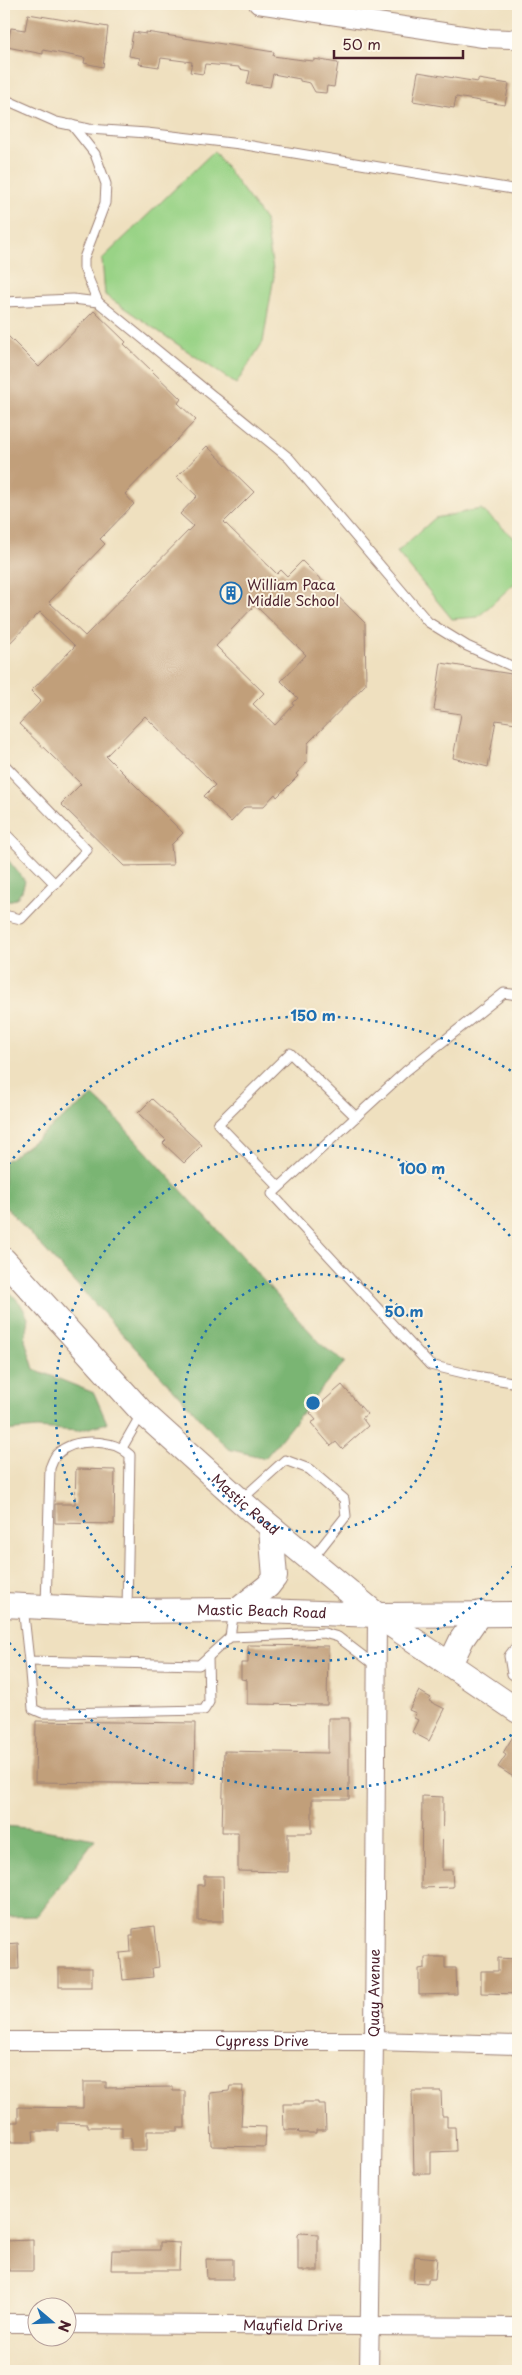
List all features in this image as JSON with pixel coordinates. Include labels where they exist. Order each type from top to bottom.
[{"type":"main road","name":"Mastic Road","points":[[4,1260],[142,1412],[271,1528],[377,1615],[518,1711]]},
{"type":"main road","points":[[236,1610],[268,1586],[274,1577],[271,1528]]},
{"type":"main road","name":"Mastic Beach Road","points":[[24,1606],[127,1611],[236,1610],[377,1615],[518,1614]]},
{"type":"main road","points":[[450,1664],[462,1640],[480,1613]]},
{"type":"street","points":[[258,4],[308,8],[482,38],[511,39],[518,37]]},
{"type":"street","name":"Quay Avenue","points":[[369,2371],[374,2041],[377,1615]]},
{"type":"street","name":"Cypress Drive","points":[[4,2041],[374,2041],[518,2045]]},
{"type":"street","points":[[4,2323],[28,2323]]},
{"type":"street","name":"Mayfield Drive","points":[[78,2324],[518,2327]]},
{"type":"lane","points":[[5,101],[56,122],[88,129],[147,133],[240,144],[518,190]]},
{"type":"lane","points":[[72,125],[95,154],[106,184],[105,203],[84,258],[84,268],[98,302],[289,458],[428,622],[467,646],[518,669]]},
{"type":"lane","points":[[4,302],[72,299],[98,302]]},
{"type":"lane","points":[[4,764],[87,850],[21,919],[4,915]]},
{"type":"lane","points":[[4,832],[55,884]]},
{"type":"lane","points":[[518,995],[504,993],[406,1071],[272,1194],[430,1365],[476,1376],[518,1383]]},
{"type":"lane","points":[[279,1188],[218,1124],[290,1053],[356,1117]]},
{"type":"lane","points":[[122,1448],[142,1412]]},
{"type":"lane","points":[[127,1611],[130,1455],[122,1448],[106,1443],[72,1444],[56,1454],[50,1468],[24,1606],[33,1709],[42,1713],[204,1710],[209,1702],[208,1657]]},
{"type":"lane","points":[[240,1500],[285,1460],[309,1469],[344,1499],[346,1516],[310,1561]]},
{"type":"lane","points":[[29,1661],[199,1665],[230,1636],[236,1610]]},
{"type":"lane","points":[[230,1636],[324,1632],[338,1637],[376,1666]]},
{"type":"lane","points":[[518,1644],[509,1656],[512,1674],[518,1678]]},
{"type":"green space","points":[[214,151],[265,220],[274,276],[263,342],[236,384],[105,295],[102,259]]},
{"type":"green space","points":[[481,509],[518,541],[518,580],[478,617],[452,619],[397,552],[435,518]]},
{"type":"green space","points":[[4,855],[25,881],[22,891],[16,899],[7,901],[4,899]]},
{"type":"green space","points":[[93,1096],[111,1113],[324,1347],[345,1362],[265,1458],[228,1449],[4,1205],[4,1162]]},
{"type":"green space","points":[[4,1286],[20,1303],[28,1317],[25,1340],[34,1369],[94,1393],[107,1423],[78,1431],[37,1428],[4,1431]]},
{"type":"green space","points":[[4,1826],[38,1829],[95,1839],[37,1916],[4,1917]]},
{"type":"building","points":[[28,14],[108,27],[103,67],[84,63],[85,58],[43,50],[43,54],[7,47],[11,28],[25,30]]},
{"type":"building","points":[[133,32],[146,34],[146,32],[274,52],[273,56],[338,63],[334,87],[327,86],[326,93],[315,92],[310,83],[300,81],[300,79],[273,74],[270,87],[247,84],[250,71],[239,69],[239,67],[205,64],[203,74],[190,72],[192,62],[161,58],[159,67],[139,64],[140,58],[129,56]]},
{"type":"building","points":[[418,72],[478,82],[478,79],[509,84],[505,105],[456,97],[454,108],[413,101]]},
{"type":"building","name":"William Paca Middle School","points":[[94,311],[126,342],[124,344],[181,399],[178,403],[196,420],[125,494],[134,504],[100,539],[105,544],[49,602],[85,636],[193,526],[180,514],[197,496],[177,477],[207,446],[254,492],[224,522],[277,574],[281,570],[287,576],[302,561],[365,623],[366,684],[308,743],[307,762],[296,774],[298,776],[277,797],[275,794],[263,807],[245,807],[231,822],[204,796],[215,785],[145,716],[106,756],[183,833],[171,845],[173,865],[124,866],[61,804],[81,784],[19,724],[41,701],[31,691],[75,646],[40,612],[4,649],[4,332],[39,367]],"holes":[[[255,605],[306,655],[281,681],[298,698],[275,725],[253,704],[264,693],[216,646]]]},
{"type":"building","points":[[441,663],[518,675],[516,723],[496,720],[488,767],[453,758],[461,714],[434,710]]},
{"type":"building","points":[[152,1099],[202,1145],[184,1163],[163,1143],[166,1140],[138,1113]]},
{"type":"building","points":[[342,1385],[367,1414],[362,1418],[368,1426],[342,1449],[336,1442],[331,1446],[311,1423],[316,1420],[310,1413]]},
{"type":"building","points":[[76,1469],[115,1470],[114,1524],[55,1523],[55,1504],[75,1504]]},
{"type":"building","points":[[248,1645],[328,1646],[327,1705],[247,1704],[247,1680],[241,1679],[241,1663],[248,1663]]},
{"type":"building","points":[[419,1691],[431,1698],[429,1701],[445,1709],[429,1741],[412,1732],[418,1720],[414,1718],[416,1713],[409,1710]]},
{"type":"building","points":[[328,1718],[349,1718],[349,1799],[312,1799],[312,1833],[288,1833],[288,1872],[238,1871],[238,1832],[222,1832],[224,1751],[328,1753]]},
{"type":"building","points":[[36,1721],[195,1723],[194,1784],[35,1782]]},
{"type":"building","points":[[518,1728],[518,1780],[498,1767],[506,1755],[503,1753]]},
{"type":"building","points":[[422,1796],[443,1797],[442,1870],[452,1870],[453,1887],[421,1888]]},
{"type":"building","points":[[204,1876],[223,1876],[224,1921],[198,1921],[198,1885],[204,1885]]},
{"type":"building","points":[[155,1926],[159,1967],[152,1968],[153,1977],[123,1980],[120,1953],[131,1952],[130,1936],[133,1936],[133,1929]]},
{"type":"building","points":[[18,1943],[19,1969],[4,1969],[4,1944]]},
{"type":"building","points":[[425,1957],[445,1957],[445,1968],[456,1968],[457,1994],[419,1995],[419,1969],[425,1968]]},
{"type":"building","points":[[498,1958],[516,1959],[518,1994],[481,1993],[481,1971],[498,1971]]},
{"type":"building","points":[[59,1968],[92,1968],[92,1987],[59,1987]]},
{"type":"building","points":[[83,2082],[106,2082],[106,2088],[173,2087],[173,2091],[185,2091],[185,2128],[177,2128],[177,2131],[147,2131],[147,2150],[131,2150],[131,2138],[122,2138],[122,2127],[88,2127],[88,2124],[58,2123],[58,2131],[33,2131],[34,2142],[11,2142],[11,2122],[18,2122],[18,2107],[83,2108]]},
{"type":"building","points":[[230,2086],[243,2086],[241,2126],[266,2127],[265,2147],[212,2146],[210,2093],[229,2091]]},
{"type":"building","points":[[412,2091],[441,2091],[442,2116],[447,2116],[447,2127],[455,2127],[456,2151],[431,2152],[431,2174],[414,2174]]},
{"type":"building","points":[[303,2102],[325,2104],[326,2130],[316,2130],[316,2133],[299,2133],[298,2130],[284,2130],[283,2104],[303,2104]]},
{"type":"building","points":[[300,2233],[318,2234],[318,2271],[298,2271],[298,2235]]},
{"type":"building","points":[[33,2240],[33,2271],[9,2271],[9,2268],[4,2268],[4,2241]]},
{"type":"building","points":[[160,2242],[180,2243],[179,2270],[111,2270],[112,2250],[160,2250]]},
{"type":"building","points":[[415,2256],[437,2258],[435,2279],[428,2279],[428,2283],[413,2282]]},
{"type":"building","points":[[206,2259],[233,2259],[233,2279],[207,2279]]},
{"type":"place","name":"William Paca Middle School","points":[[231,593]]}]
